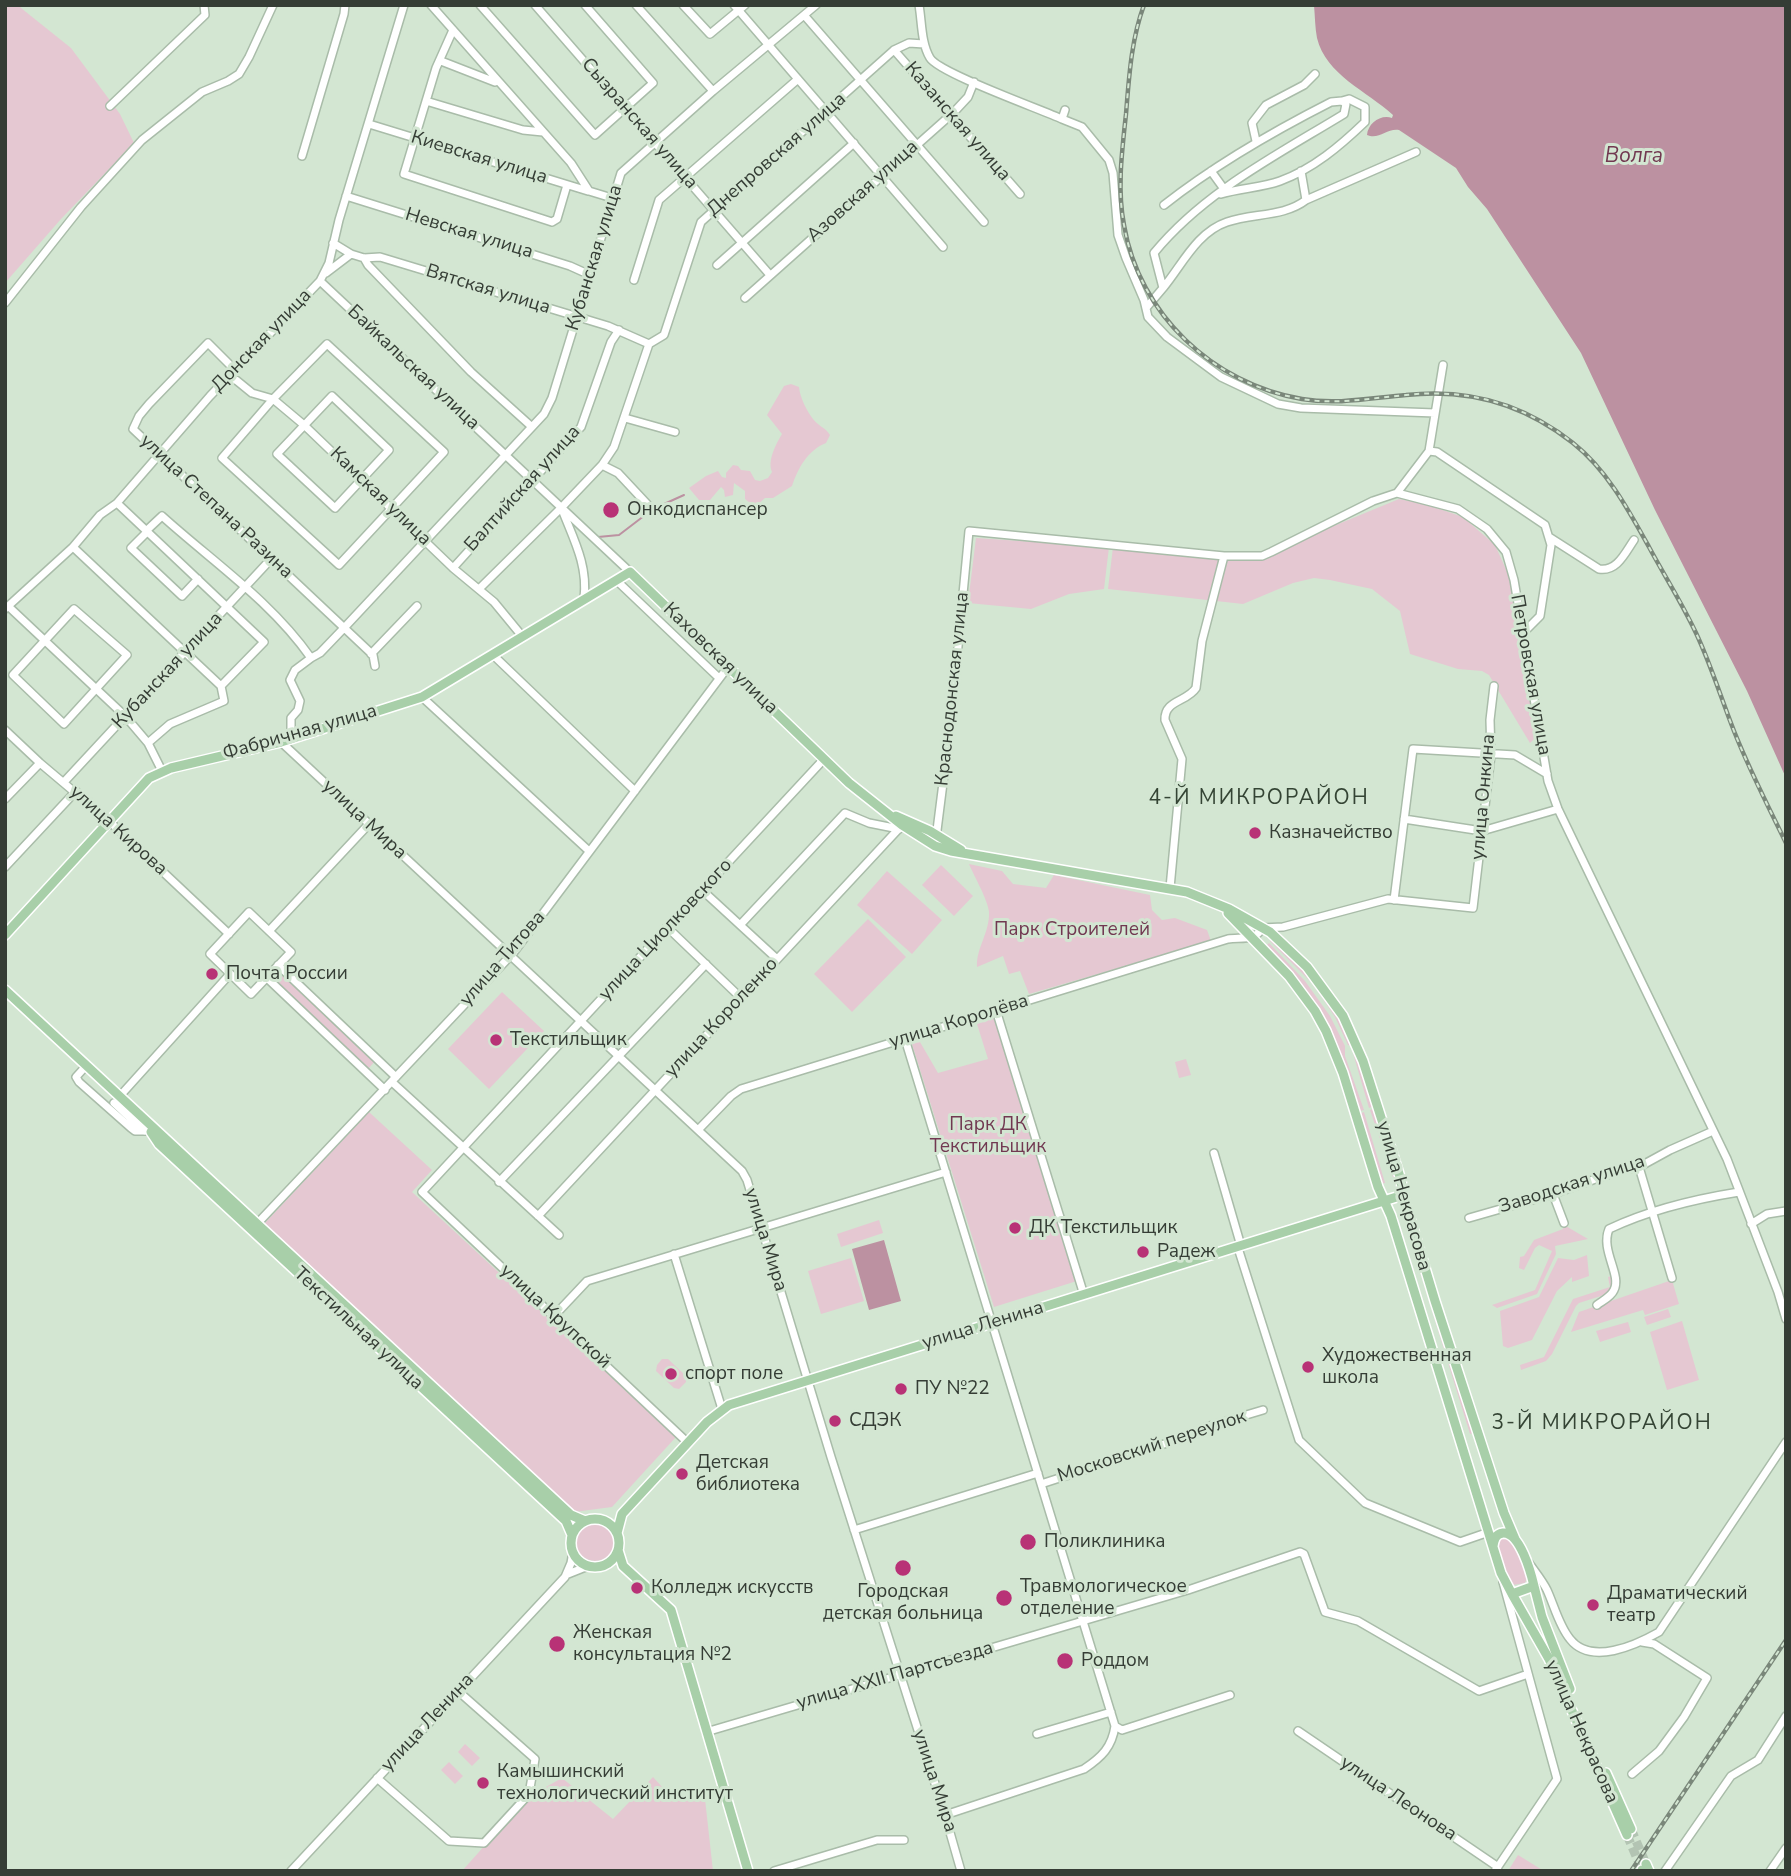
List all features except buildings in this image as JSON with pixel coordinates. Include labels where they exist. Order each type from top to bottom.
[{"type":"main road","name":"Фабричная улица","points":[[5,935],[149,778],[162,771],[281,742],[422,697],[630,572]]},
{"type":"main road","name":"Каховская улица","points":[[630,572],[849,783],[903,825],[968,854]]},
{"type":"main road","name":"улица Некрасова","points":[[968,854],[1170,888],[1196,895],[1219,905],[1247,924],[1275,935],[1307,967],[1343,1016],[1363,1061],[1401,1180],[1403,1195],[1435,1301],[1515,1539],[1539,1585],[1556,1656],[1629,1832],[1534,1629],[1509,1598],[1386,1201],[1378,1186],[1343,1073],[1326,1031],[1302,992],[1253,938],[1247,924]]},
{"type":"main road","name":"Текстильная улица","points":[[5,990],[86,1066],[117,1100],[254,1227],[571,1515],[585,1521]]},
{"type":"main road","name":"улица Ленина","points":[[617,1533],[621,1515],[687,1442],[722,1409],[1403,1195]]},
{"type":"main road","name":"Текстильная улица","points":[[254,1227],[566,1521],[572,1535]]},
{"type":"main road","points":[[621,1515],[585,1521],[577,1527],[572,1535],[572,1552],[588,1566],[623,1566]]},
{"type":"main road","points":[[600,1519],[611,1524],[617,1533],[623,1566],[671,1610],[748,1871]]},
{"type":"main road","points":[[1493,1546],[1495,1538],[1500,1534],[1508,1534],[1515,1539]]},
{"type":"main road","points":[[605,1565],[613,1559],[618,1550]]},
{"type":"main road","points":[[1509,1598],[1539,1585]]},
{"type":"street","points":[[110,106],[205,15],[204,5]]},
{"type":"street","points":[[5,303],[81,207],[136,146],[202,92],[239,74],[273,5]]},
{"type":"street","points":[[302,156],[345,5]]},
{"type":"street","name":"Донская улица","points":[[7,607],[73,547],[100,515],[117,503],[225,380],[321,278],[329,263],[346,196],[404,5]]},
{"type":"street","points":[[431,5],[571,163],[589,191]]},
{"type":"street","points":[[480,5],[591,133],[598,133],[653,83],[585,5]]},
{"type":"street","name":"Сызранская улица","points":[[535,5],[770,275]]},
{"type":"street","points":[[636,5],[713,91]]},
{"type":"street","points":[[683,5],[710,34],[740,7],[768,45],[943,247]]},
{"type":"street","name":"Кубанская улица","points":[[291,738],[291,718],[298,710],[300,701],[290,680],[295,670],[320,653],[544,414],[552,398],[621,173],[816,5]]},
{"type":"street","points":[[919,5],[924,44],[931,60],[974,82],[1064,115],[1082,127],[1109,160],[1113,173],[1118,235],[1147,317],[1167,337],[1207,367],[1254,394],[1278,404],[1301,408],[1435,413]]},
{"type":"street","points":[[804,15],[984,222]]},
{"type":"street","points":[[453,30],[414,138],[404,171],[406,177],[552,222],[557,219],[567,185]]},
{"type":"street","points":[[894,50],[909,43],[924,44]]},
{"type":"street","name":"Днепровская улица","points":[[479,589],[602,464],[618,439],[649,344],[664,335],[701,222],[894,50]]},
{"type":"street","name":"Казанская улица","points":[[894,50],[1020,194]]},
{"type":"street","points":[[441,61],[499,83]]},
{"type":"street","points":[[1256,141],[1252,123],[1266,105],[1304,85],[1315,74]]},
{"type":"street","points":[[634,280],[659,200],[798,79]]},
{"type":"street","name":"Азовская улица","points":[[745,298],[952,114],[968,97],[974,82]]},
{"type":"street","points":[[1164,205],[1256,141],[1331,102],[1349,99],[1365,107],[1365,122],[1342,144],[1301,171],[1279,181],[1240,188],[1213,197]]},
{"type":"street","points":[[426,101],[523,130],[544,132]]},
{"type":"street","points":[[1163,288],[1154,253],[1170,234],[1224,189],[1344,114],[1346,104],[1342,101]]},
{"type":"street","name":"Киевская улица","points":[[369,124],[612,198]]},
{"type":"street","points":[[717,265],[853,144]]},
{"type":"street","points":[[1146,308],[1199,239],[1226,222],[1296,208],[1306,200],[1416,152]]},
{"type":"street","points":[[1210,171],[1224,189]]},
{"type":"street","points":[[1301,171],[1306,200]]},
{"type":"street","name":"Невская улица","points":[[346,196],[570,266],[590,275]]},
{"type":"street","name":"Вятская улица","points":[[333,243],[351,254],[364,258],[380,257],[619,330],[649,344]]},
{"type":"street","points":[[321,278],[351,254]]},
{"type":"street","name":"Вятская улица","points":[[364,258],[471,372],[532,427]]},
{"type":"street","name":"Байкальская улица","points":[[321,278],[505,455]]},
{"type":"street","name":"Балтийская улица","points":[[453,568],[582,427],[611,342],[619,330]]},
{"type":"street","name":"улица Степана Разина","points":[[235,370],[208,343],[149,404],[133,429],[371,654],[375,666]]},
{"type":"street","points":[[327,344],[444,452],[339,565],[222,458],[273,398],[327,344]]},
{"type":"street","points":[[1170,888],[1182,759],[1164,714],[1168,707],[1192,694],[1196,688],[1202,641],[1224,556],[1262,556],[1373,501],[1397,493],[1429,451],[1443,365]]},
{"type":"street","name":"Камская улица","points":[[225,380],[236,380],[252,393],[273,398],[362,479],[453,568],[494,601],[522,636]]},
{"type":"street","points":[[332,396],[389,450],[335,509],[277,454],[304,425],[332,396]]},
{"type":"street","points":[[625,418],[675,432]]},
{"type":"street","points":[[1429,451],[1437,452],[1545,525],[1551,545],[1540,616],[1525,631]]},
{"type":"street","points":[[505,455],[561,508],[582,559],[585,576],[584,598]]},
{"type":"street","points":[[602,464],[618,473],[647,504]]},
{"type":"street","name":"Петровская улица","points":[[1397,493],[1458,509],[1495,537],[1506,552],[1525,631],[1547,774],[1558,808],[1727,1159],[1786,1319]]},
{"type":"street","points":[[117,503],[226,609],[264,642],[220,686]]},
{"type":"street","name":"Каховская улица","points":[[561,508],[630,572]]},
{"type":"street","points":[[198,579],[182,596],[131,548],[162,516],[246,586],[287,628],[311,658]]},
{"type":"street","name":"Краснодонская улица","points":[[936,841],[951,720],[969,531],[1224,556]]},
{"type":"street","points":[[1548,536],[1600,569],[1608,570],[1614,567],[1634,540]]},
{"type":"street","points":[[73,547],[220,686],[224,701],[170,724],[148,743]]},
{"type":"street","name":"Кубанская улица","points":[[64,782],[271,559]]},
{"type":"street","points":[[616,580],[719,678]]},
{"type":"street","points":[[371,654],[417,606]]},
{"type":"street","points":[[7,607],[125,716],[148,743],[162,771]]},
{"type":"street","points":[[74,609],[127,655],[64,724],[13,675],[45,641],[74,609]]},
{"type":"street","points":[[492,654],[635,791]]},
{"type":"street","name":"улица Титова","points":[[254,1227],[510,956],[728,667]]},
{"type":"street","name":"улица Онкина","points":[[1394,900],[1473,908],[1491,755],[1490,720],[1494,686]]},
{"type":"street","points":[[422,697],[589,851]]},
{"type":"street","name":"улица Кирова","points":[[5,730],[40,763],[76,791],[229,934]]},
{"type":"street","name":"улица Мира","points":[[281,742],[742,1171],[961,1871]]},
{"type":"street","points":[[1253,938],[1262,928],[1283,927],[1388,899],[1394,900],[1413,749],[1516,755],[1547,774]]},
{"type":"street","name":"улица Циолковского","points":[[422,1192],[824,759]]},
{"type":"street","points":[[6,797],[40,763]]},
{"type":"street","points":[[5,867],[76,791]]},
{"type":"street","points":[[1404,819],[1482,831],[1558,808]]},
{"type":"street","points":[[741,924],[845,813],[869,822],[903,825]]},
{"type":"street","points":[[268,931],[368,825]]},
{"type":"street","name":"улица Короленко","points":[[538,1216],[903,825]]},
{"type":"street","points":[[702,890],[778,959]]},
{"type":"street","points":[[249,912],[268,931],[291,952],[251,994],[209,954],[249,912]]},
{"type":"street","points":[[1234,938],[1247,924]]},
{"type":"street","points":[[667,927],[740,997]]},
{"type":"street","name":"улица Королёва","points":[[698,1130],[741,1089],[1234,938],[1253,938]]},
{"type":"street","points":[[499,1182],[706,964]]},
{"type":"street","points":[[278,965],[499,1182],[559,1235]]},
{"type":"street","points":[[117,1100],[230,974]]},
{"type":"street","points":[[267,978],[385,1090]]},
{"type":"street","points":[[996,1010],[1084,1295]]},
{"type":"street","points":[[905,1039],[1115,1726],[1110,1746],[1084,1769],[945,1815]]},
{"type":"street","points":[[86,1066],[76,1077],[135,1131],[150,1131]]},
{"type":"street","name":"Заводская улица","points":[[1469,1218],[1553,1194],[1621,1170],[1639,1167],[1713,1131]]},
{"type":"street","points":[[1214,1153],[1233,1215],[1239,1247],[1299,1440],[1366,1503],[1460,1542],[1489,1532]]},
{"type":"street","points":[[1639,1167],[1672,1278]]},
{"type":"street","points":[[554,1316],[587,1281],[946,1172]]},
{"type":"street","name":"улица Крупской","points":[[422,1192],[687,1442]]},
{"type":"street","points":[[1597,1305],[1611,1294],[1616,1283],[1607,1251],[1609,1229],[1709,1196],[1738,1192]]},
{"type":"street","points":[[1553,1194],[1563,1223]]},
{"type":"street","points":[[1751,1224],[1768,1214],[1786,1211]]},
{"type":"street","points":[[674,1255],[722,1409]]},
{"type":"street","name":"Московский переулок","points":[[1041,1484],[1263,1410]]},
{"type":"street","points":[[1539,1585],[1566,1633],[1578,1647],[1597,1653],[1641,1642],[1659,1632],[1786,1442]]},
{"type":"street","name":"Московский переулок","points":[[854,1530],[1038,1473]]},
{"type":"street","name":"улица Ленина","points":[[291,1871],[565,1577],[572,1552]]},
{"type":"street","name":"улица XXII Партсъезда","points":[[706,1732],[1188,1590],[1300,1552],[1304,1554],[1325,1612],[1358,1621],[1479,1691],[1528,1674]]},
{"type":"street","name":"улица Ленина","points":[[565,1577],[588,1566]]},
{"type":"street","name":"улица Некрасова","points":[[1497,1869],[1557,1779],[1509,1598]]},
{"type":"street","points":[[1632,1774],[1659,1751],[1684,1717],[1707,1678],[1654,1644],[1641,1642]]},
{"type":"street","points":[[377,1778],[449,1841],[484,1843],[530,1794],[535,1759],[458,1691]]},
{"type":"street","points":[[1115,1726],[1122,1730],[1230,1695]]},
{"type":"street","points":[[1037,1734],[1111,1712]]},
{"type":"street","points":[[1665,1871],[1731,1776],[1758,1760],[1786,1716]]},
{"type":"street","name":"улица Леонова","points":[[1298,1731],[1497,1869]]},
{"type":"street","points":[[774,1871],[877,1840],[904,1840]]},
{"type":"street","points":[[1770,1871],[1786,1848]]},
{"type":"green space","points":[[5,5],[20,5],[71,48],[120,114],[134,143],[61,219],[5,283]]},
{"type":"green space","points":[[791,384],[799,387],[802,400],[811,416],[830,435],[826,443],[804,460],[792,486],[773,498],[765,498],[755,507],[745,499],[745,491],[734,483],[733,495],[725,497],[721,487],[710,500],[699,500],[689,488],[718,471],[726,478],[726,473],[733,465],[750,471],[755,480],[768,478],[772,472],[773,453],[782,434],[767,415],[784,386]]},
{"type":"green space","points":[[1399,499],[1463,517],[1495,545],[1509,576],[1537,736],[1530,743],[1489,675],[1482,671],[1458,669],[1410,654],[1400,611],[1372,589],[1314,578],[1293,583],[1243,604],[1108,589],[1113,547],[1265,560],[1319,532]]},
{"type":"green space","points":[[976,538],[1109,547],[1104,589],[1069,594],[1031,609],[968,603]]},
{"type":"green space","name":"Парк Строителей","points":[[969,864],[1002,871],[1013,884],[1046,888],[1054,875],[1150,895],[1152,910],[1162,920],[1175,918],[1207,930],[1211,941],[1029,994],[1020,971],[1009,974],[1003,956],[977,967],[989,912]]},
{"type":"green space","points":[[941,865],[973,896],[954,916],[922,885]]},
{"type":"green space","points":[[887,871],[942,920],[912,954],[857,905]]},
{"type":"green space","points":[[868,919],[906,957],[852,1012],[814,974]]},
{"type":"green space","points":[[1273,938],[1309,976],[1340,1018],[1359,1057],[1375,1106],[1369,1108],[1351,1046],[1348,1045],[1335,1017],[1313,984],[1270,941]]},
{"type":"green space","points":[[1269,943],[1305,981],[1330,1016],[1345,1046],[1345,1056],[1364,1110],[1357,1112],[1336,1052],[1316,1007],[1299,982],[1265,947]]},
{"type":"green space","points":[[284,974],[375,1061],[368,1069],[276,983]]},
{"type":"green space","name":"Текстильщик","points":[[502,992],[544,1031],[489,1089],[448,1049]]},
{"type":"green space","name":"Парк ДК Текстильщик","points":[[998,1017],[1080,1280],[994,1307],[912,1044],[920,1042],[938,1073],[988,1059],[977,1024]]},
{"type":"green space","points":[[1186,1059],[1191,1075],[1179,1078],[1175,1062]]},
{"type":"green space","points":[[1376,1108],[1398,1178],[1394,1180],[1370,1110]]},
{"type":"green space","points":[[369,1112],[432,1170],[412,1192],[676,1437],[612,1507],[574,1512],[264,1224]]},
{"type":"green space","points":[[1364,1112],[1385,1183],[1380,1184],[1358,1114]]},
{"type":"green space","points":[[1405,1212],[1473,1433],[1470,1434],[1402,1213]]},
{"type":"green space","points":[[879,1220],[883,1233],[841,1247],[837,1234]]},
{"type":"green space","points":[[1564,1225],[1588,1239],[1555,1246],[1556,1254],[1537,1294],[1497,1308],[1492,1305],[1535,1290],[1552,1251],[1539,1245],[1524,1270],[1519,1268],[1520,1257],[1524,1256],[1534,1240],[1563,1229]]},
{"type":"green space","points":[[1587,1255],[1589,1276],[1572,1282],[1572,1277],[1557,1291],[1532,1340],[1508,1348],[1503,1346],[1500,1311],[1539,1297],[1558,1258],[1574,1260]]},
{"type":"green space","points":[[851,1258],[864,1301],[821,1314],[808,1271]]},
{"type":"green space","points":[[1611,1276],[1613,1286],[1607,1294],[1576,1306],[1546,1361],[1521,1370],[1520,1365],[1544,1357],[1573,1299],[1610,1287],[1608,1277]]},
{"type":"green space","points":[[1672,1280],[1679,1304],[1645,1315],[1643,1310],[1571,1332],[1579,1312]]},
{"type":"green space","points":[[1668,1309],[1671,1317],[1647,1325],[1644,1317]]},
{"type":"green space","points":[[1682,1321],[1699,1380],[1667,1390],[1650,1332]]},
{"type":"green space","points":[[1628,1322],[1631,1332],[1600,1342],[1596,1331]]},
{"type":"green space","name":"спорт поле","points":[[662,1359],[668,1359],[686,1376],[686,1382],[679,1389],[674,1388],[656,1371]]},
{"type":"green space","points":[[595,1523],[608,1529],[614,1542],[608,1555],[595,1561],[582,1555],[576,1542],[582,1529]]},
{"type":"green space","points":[[1504,1537],[1511,1541],[1528,1575],[1525,1583],[1513,1585],[1504,1569],[1499,1544]]},
{"type":"green space","points":[[465,1744],[480,1758],[472,1766],[458,1752]]},
{"type":"green space","points":[[449,1762],[463,1776],[455,1784],[441,1770]]},
{"type":"green space","points":[[653,1777],[674,1800],[705,1799],[713,1871],[462,1871],[528,1797],[562,1778],[613,1819]]},
{"type":"green space","points":[[1518,1855],[1544,1871],[1508,1871]]},
{"type":"water","name":"Волга","points":[[1314,5],[1786,5],[1786,778],[1747,691],[1655,510],[1581,353],[1487,209],[1456,168],[1399,130],[1375,136],[1367,135],[1376,120],[1392,118],[1393,115],[1329,62],[1317,38]]},
{"type":"water","points":[[884,1240],[901,1301],[869,1310],[852,1249]]},
{"type":"waterway","points":[[598,537],[619,535],[653,509],[684,495]]},
{"type":"tunnel","points":[[1631,1829],[1646,1864]]},
{"type":"tunnel","points":[[1627,1835],[1642,1870]]},
{"type":"railway","points":[[1144,5],[1133,45],[1122,156],[1121,198],[1132,257],[1146,288],[1163,315],[1185,340],[1211,361],[1239,378],[1269,391],[1302,399],[1328,401],[1429,393],[1473,397],[1515,409],[1535,418],[1573,443],[1596,465],[1616,491],[1685,611],[1746,759],[1786,843]]},
{"type":"railway","points":[[1631,1871],[1786,1640]]},
{"type":"place","name":"Онкодиспансер","points":[[611,510]]},
{"type":"place","name":"Казначейство","points":[[1255,833]]},
{"type":"place","name":"Почта России","points":[[212,974]]},
{"type":"place","name":"Текстильщик","points":[[496,1040]]},
{"type":"place","name":"ДК Текстильщик","points":[[1015,1228]]},
{"type":"place","name":"Радеж","points":[[1143,1252]]},
{"type":"place","name":"Художественная школа","points":[[1308,1367]]},
{"type":"place","name":"спорт поле","points":[[671,1374]]},
{"type":"place","name":"ПУ №22","points":[[901,1389]]},
{"type":"place","name":"СДЭК","points":[[835,1421]]},
{"type":"place","name":"Детская библиотека","points":[[682,1474]]},
{"type":"place","name":"Поликлиника","points":[[1028,1542]]},
{"type":"place","name":"Городская детская больница","points":[[903,1568]]},
{"type":"place","name":"Колледж искусств","points":[[637,1588]]},
{"type":"place","name":"Травмологическое отделение","points":[[1004,1598]]},
{"type":"place","name":"Драматический театр","points":[[1593,1605]]},
{"type":"place","name":"Женская консультация №2","points":[[557,1644]]},
{"type":"place","name":"Роддом","points":[[1065,1661]]},
{"type":"place","name":"Камышинский технологический институт","points":[[483,1783]]},
{"type":"district","name":"4-Й МИКРОРАЙОН","points":[[1259,799]]},
{"type":"district","name":"3-Й МИКРОРАЙОН","points":[[1602,1424]]}]
